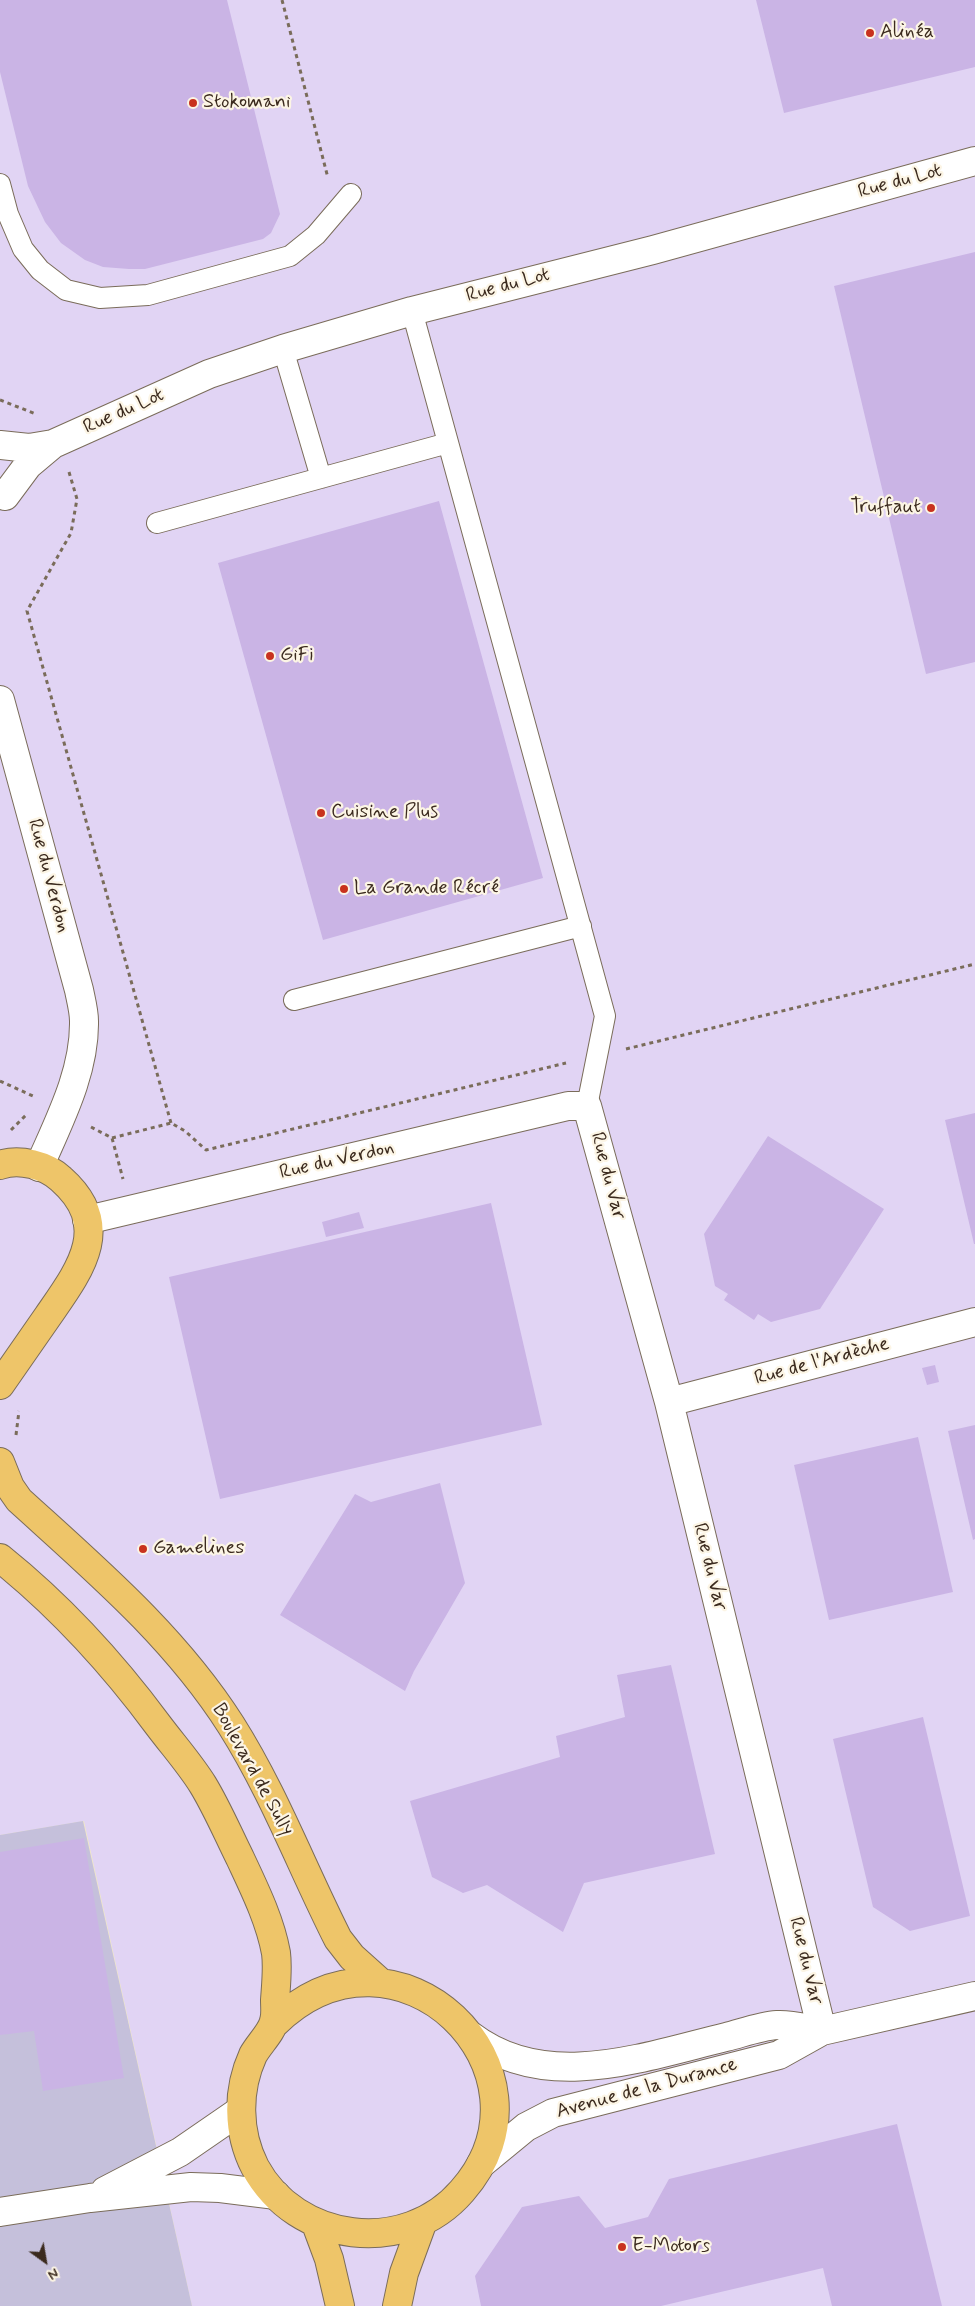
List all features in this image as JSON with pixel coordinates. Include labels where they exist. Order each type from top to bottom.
[{"type":"main road","points":[[0,1165],[20,1162],[39,1167],[57,1176],[72,1188],[82,1204],[87,1220],[89,1237],[86,1254],[76,1276],[0,1385]]},
{"type":"main road","name":"Boulevard de Sully","points":[[0,1462],[10,1487],[19,1500],[98,1570],[184,1660],[231,1725],[276,1805],[338,1939],[352,1956],[381,1983]]},
{"type":"main road","points":[[0,1558],[74,1623],[121,1675],[202,1785],[258,1897],[275,1949],[277,1961],[274,2024]]},
{"type":"main road","points":[[355,1983],[381,1983],[412,1990],[431,2000],[457,2019],[470,2036],[486,2064],[493,2097],[491,2131],[481,2164],[461,2193],[443,2209],[423,2221],[392,2232],[370,2234],[337,2231],[316,2224],[294,2211],[276,2195],[253,2162],[244,2137],[241,2110],[244,2083],[252,2058],[274,2024],[294,2006],[317,1993],[355,1983]]},
{"type":"main road","points":[[397,2306],[404,2273],[423,2221]]},
{"type":"main road","points":[[316,2224],[329,2259],[340,2306]]},
{"type":"street","name":"Rue du Lot","points":[[56,442],[209,374],[283,349],[412,311],[653,250],[975,161]]},
{"type":"street","points":[[0,444],[29,448],[56,442]]},
{"type":"street","points":[[2,503],[28,465],[56,442]]},
{"type":"street","points":[[0,458],[6,478],[2,503]]},
{"type":"street","name":"Rue du Verdon","points":[[0,700],[79,990],[84,1021],[79,1064],[64,1112],[39,1167]]},
{"type":"street","name":"Rue du Verdon","points":[[87,1220],[568,1106],[587,1106]]},
{"type":"street","name":"Rue du Var","points":[[587,1106],[669,1402],[822,2031]]},
{"type":"street","name":"Rue de l'Ardèche","points":[[669,1402],[975,1322]]},
{"type":"street","name":"Avenue de la Durance","points":[[481,2164],[526,2127],[553,2113],[779,2055],[822,2031],[975,1996]]},
{"type":"street","name":"Avenue de la Durance","points":[[470,2036],[487,2048],[507,2056],[543,2065],[566,2068],[597,2066],[642,2058],[777,2025],[822,2031]]},
{"type":"street","points":[[90,2198],[180,2152],[241,2110]]},
{"type":"street","points":[[0,2212],[90,2198],[191,2187],[220,2188],[276,2195]]},
{"type":"lane","points":[[0,184],[8,214],[23,249],[40,270],[66,290],[100,298],[148,295],[290,256],[316,235],[351,194]]},
{"type":"lane","points":[[412,311],[606,1016],[587,1106]]},
{"type":"lane","points":[[283,349],[321,478]]},
{"type":"lane","points":[[158,522],[448,443]]},
{"type":"lane","points":[[294,1000],[581,926]]},
{"type":"path","points":[[282,0],[337,210]]},
{"type":"path","points":[[0,400],[42,416],[56,442],[77,499],[71,533],[27,611],[171,1123]]},
{"type":"path","points":[[0,1081],[35,1097],[112,1138],[171,1123],[185,1131],[206,1150],[975,964]]},
{"type":"path","points":[[32,1105],[35,1097]]},
{"type":"path","points":[[6,1132],[12,1130],[28,1113]]},
{"type":"path","points":[[112,1138],[130,1210]]},
{"type":"path","points":[[16,1441],[17,1415],[21,1406]]},
{"type":"shaded area","points":[[0,0],[975,0],[975,2306],[192,2306],[84,1821],[0,1835]]},
{"type":"shaded area","points":[[83,1821],[192,2306],[0,2306],[0,1835]]},
{"type":"building","points":[[0,0],[227,0],[280,214],[271,233],[263,239],[145,269],[103,267],[85,260],[61,243],[45,222],[28,186],[0,72]]},
{"type":"building","name":"Alinéa","points":[[756,0],[975,0],[975,67],[784,113]]},
{"type":"building","name":"Truffaut","points":[[975,252],[975,662],[926,674],[834,286]]},
{"type":"building","points":[[439,501],[543,878],[323,940],[218,563]]},
{"type":"building","points":[[975,1113],[975,1244],[974,1244],[945,1120]]},
{"type":"building","points":[[768,1136],[884,1209],[820,1309],[771,1322],[758,1314],[754,1320],[724,1300],[728,1294],[715,1286],[704,1234]]},
{"type":"building","points":[[491,1203],[542,1425],[220,1499],[169,1277]]},
{"type":"building","points":[[359,1212],[364,1228],[326,1237],[322,1222]]},
{"type":"building","points":[[935,1365],[939,1382],[927,1385],[922,1368]]},
{"type":"building","points":[[975,1425],[975,1539],[973,1540],[948,1431]]},
{"type":"building","points":[[918,1437],[953,1592],[829,1620],[794,1465]]},
{"type":"building","points":[[440,1483],[465,1583],[414,1671],[405,1691],[280,1615],[355,1494],[371,1502]]},
{"type":"building","points":[[671,1665],[715,1854],[584,1883],[563,1932],[487,1885],[463,1893],[432,1877],[410,1801],[560,1757],[556,1736],[625,1717],[617,1675]]},
{"type":"building","points":[[923,1717],[970,1916],[910,1931],[873,1907],[833,1739]]},
{"type":"building","points":[[84,1838],[124,2078],[43,2091],[34,2031],[0,2035],[0,1852]]},
{"type":"building","points":[[897,2124],[942,2306],[832,2306],[823,2268],[661,2306],[481,2306],[475,2276],[522,2207],[579,2196],[605,2228],[648,2217],[669,2179]]},
{"type":"place","name":"Alinéa","points":[[870,33]]},
{"type":"place","name":"Stokomani","points":[[193,103]]},
{"type":"place","name":"Truffaut","points":[[931,508]]},
{"type":"place","name":"GiFi","points":[[270,656]]},
{"type":"place","name":"Cuisine Plus","points":[[321,813]]},
{"type":"place","name":"La Grande Récré","points":[[344,889]]},
{"type":"place","name":"Gamelines","points":[[143,1549]]},
{"type":"place","name":"E-Motors","points":[[622,2247]]}]
